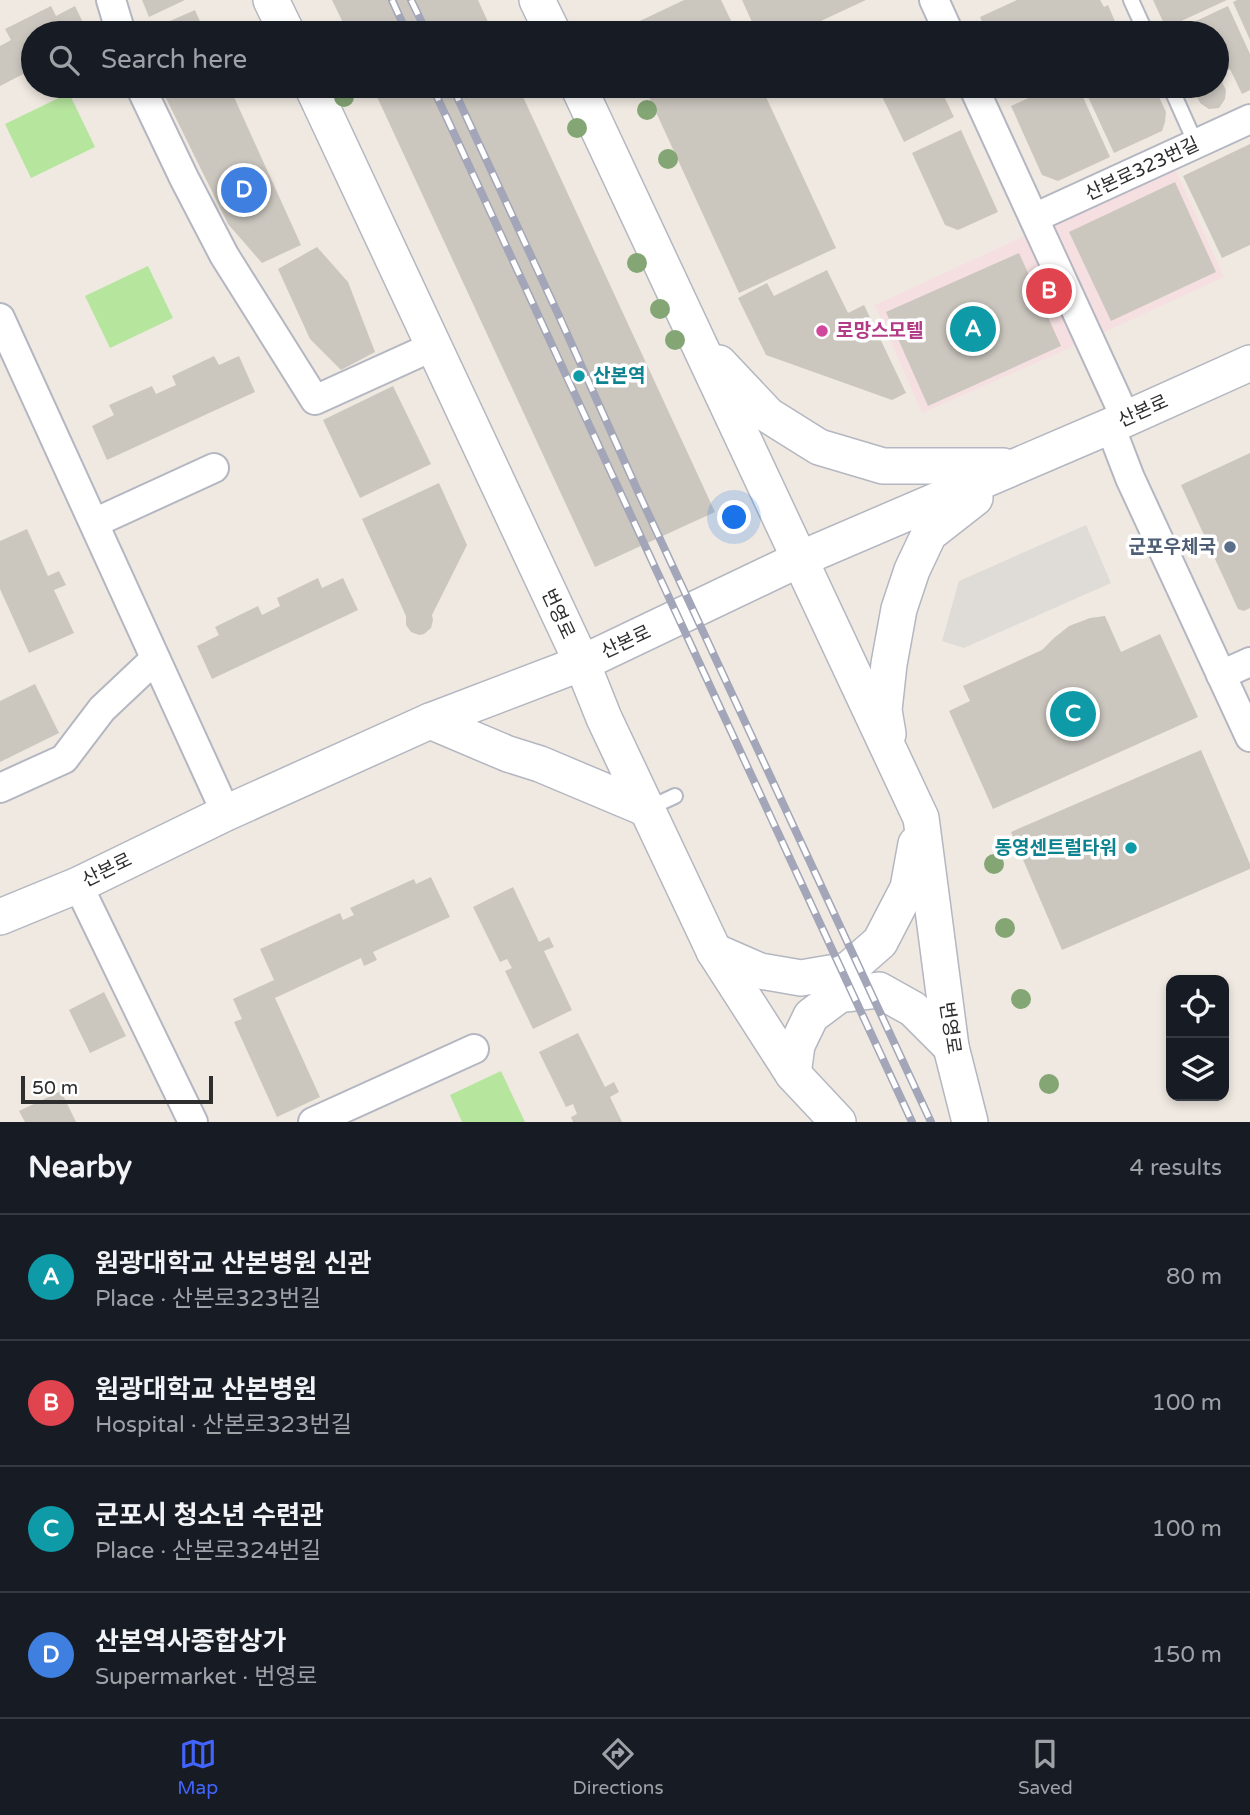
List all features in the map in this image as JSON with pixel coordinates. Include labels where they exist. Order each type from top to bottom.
[{"type":"street","points":[[111,0],[117,21]]},
{"type":"street","points":[[271,0],[281,21]]},
{"type":"street","points":[[537,0],[547,21]]},
{"type":"street","points":[[940,2],[946,21]]},
{"type":"street","points":[[146,98],[224,255],[315,400],[435,346]]},
{"type":"street","name":"번영로","points":[[318,98],[582,663],[604,719],[661,802],[714,951],[793,1074],[838,1122]]},
{"type":"street","name":"번영로","points":[[584,98],[920,818],[951,1047],[970,1122]]},
{"type":"street","points":[[979,98],[1034,218],[1118,422],[1130,478],[1250,737]]},
{"type":"street","name":"산본로323번길","points":[[1034,218],[1250,119]]},
{"type":"street","points":[[0,318],[226,813]]},
{"type":"street","points":[[699,342],[768,415],[819,447],[883,466],[1017,466]]},
{"type":"street","name":"산본로","points":[[0,917],[78,885],[226,813],[429,721],[582,663],[800,559],[1250,363]]},
{"type":"street","points":[[891,755],[884,710],[889,664],[899,609],[912,570],[929,534],[1017,466]]},
{"type":"street","points":[[93,523],[214,468]]},
{"type":"street","points":[[0,788],[64,759],[102,709],[155,659]]},
{"type":"street","points":[[1221,675],[1250,662]]},
{"type":"street","points":[[429,721],[508,754],[661,802]]},
{"type":"street","points":[[714,951],[760,971],[802,978],[848,970],[880,943],[908,888],[920,818]]},
{"type":"street","points":[[78,885],[193,1122]]},
{"type":"street","points":[[793,1074],[797,1045],[811,1016],[839,995],[879,990],[913,1009],[951,1047]]},
{"type":"street","points":[[313,1122],[474,1049]]},
{"type":"lane","points":[[1130,0],[1140,21]]},
{"type":"lane","points":[[1175,98],[1196,144]]},
{"type":"shaded area","points":[[1174,167],[1224,277],[922,413],[875,305]]},
{"type":"shaded area","points":[[1086,525],[1111,583],[964,648],[942,641],[959,581]]},
{"type":"green space","points":[[59,98],[71,98],[95,147],[31,178],[5,124]]},
{"type":"green space","points":[[148,266],[173,318],[110,348],[85,296]]},
{"type":"green space","points":[[501,1071],[525,1122],[462,1122],[450,1095]]},
{"type":"building","points":[[142,0],[185,0],[149,17]]},
{"type":"building","points":[[332,0],[478,0],[488,21],[342,21]]},
{"type":"building","points":[[684,0],[721,0],[731,21],[640,21]]},
{"type":"building","points":[[742,0],[866,0],[821,21],[752,21]]},
{"type":"building","points":[[1017,0],[1100,0],[1104,7],[1108,5],[1115,21],[982,21],[980,17]]},
{"type":"building","points":[[1153,0],[1227,0],[1181,21],[1163,21]]},
{"type":"building","points":[[1250,0],[1250,40],[1233,2]]},
{"type":"building","points":[[51,6],[56,16],[75,6],[82,21],[21,21]]},
{"type":"building","points":[[1228,6],[1250,54],[1250,90],[1242,94],[1229,69],[1229,21],[1196,21]]},
{"type":"building","points":[[195,10],[200,21],[170,21]]},
{"type":"building","points":[[21,21],[21,75],[0,86],[0,46],[11,40],[5,29]]},
{"type":"building","points":[[166,98],[234,98],[301,245],[262,263],[228,224]]},
{"type":"building","name":"산본역","points":[[378,98],[524,98],[715,512],[595,567]]},
{"type":"building","points":[[650,98],[767,98],[836,248],[739,293]]},
{"type":"building","points":[[883,98],[945,98],[954,117],[904,142]]},
{"type":"building","points":[[1029,98],[1083,98],[1110,157],[1058,181],[1042,175],[1011,106]]},
{"type":"building","points":[[1089,98],[1160,98],[1166,112],[1162,131],[1114,153]]},
{"type":"building","points":[[1198,98],[1225,98],[1219,108],[1209,109]]},
{"type":"building","points":[[961,130],[998,212],[958,230],[945,225],[912,153]]},
{"type":"building","points":[[1250,144],[1250,245],[1222,258],[1183,176]]},
{"type":"building","points":[[1175,182],[1216,272],[1111,321],[1069,232]]},
{"type":"building","points":[[317,247],[348,282],[375,352],[341,370],[310,339],[278,269]]},
{"type":"building","points":[[1019,253],[1061,346],[928,406],[886,312]]},
{"type":"building","points":[[827,270],[848,313],[864,305],[906,393],[892,400],[766,355],[738,298],[767,283],[774,296]]},
{"type":"building","points":[[214,356],[219,365],[239,356],[255,392],[107,460],[92,426],[114,415],[109,405],[152,386],[156,394],[176,385],[172,376]]},
{"type":"building","points":[[393,386],[431,464],[360,498],[323,420]]},
{"type":"building","name":"군포우체국","points":[[1250,453],[1250,608],[1244,611],[1238,609],[1181,485]]},
{"type":"building","points":[[439,483],[467,545],[432,615],[431,628],[419,635],[411,632],[406,625],[406,616],[362,519]]},
{"type":"building","points":[[27,529],[48,576],[59,571],[66,585],[54,590],[74,633],[29,653],[0,589],[0,541]]},
{"type":"building","points":[[318,578],[322,588],[343,578],[358,610],[212,679],[197,646],[219,635],[215,627],[258,606],[262,615],[280,606],[277,598]]},
{"type":"building","points":[[1105,616],[1121,652],[1160,634],[1198,717],[993,809],[949,711],[970,701],[963,686],[1042,650],[1069,626]]},
{"type":"building","points":[[35,684],[59,733],[0,762],[0,701]]},
{"type":"building","name":"동영센트럴타워","points":[[1201,750],[1250,869],[1062,950],[1011,832]]},
{"type":"building","points":[[431,877],[450,917],[373,952],[377,960],[364,966],[361,958],[275,998],[320,1097],[277,1117],[234,1022],[242,1019],[233,999],[274,980],[260,949],[340,913],[343,920],[354,915],[350,908],[414,879],[416,884]]},
{"type":"building","points":[[513,887],[539,942],[549,937],[554,947],[544,951],[572,1010],[533,1029],[505,971],[512,968],[507,959],[500,962],[473,907]]},
{"type":"building","points":[[104,992],[126,1036],[90,1053],[69,1010]]},
{"type":"building","points":[[578,1033],[605,1087],[614,1082],[619,1092],[610,1097],[622,1122],[573,1122],[571,1117],[577,1114],[573,1104],[566,1107],[539,1052]]},
{"type":"building","points":[[61,1091],[76,1122],[25,1122],[19,1111]]},
{"type":"railway","points":[[392,0],[402,21]]},
{"type":"railway","points":[[411,0],[421,21]]},
{"type":"railway","points":[[438,98],[912,1122]]},
{"type":"railway","points":[[458,98],[931,1122]]},
{"type":"place","name":"산본역사종합상가","points":[[244,190]]},
{"type":"place","name":"원광대학교 산본병원","points":[[1049,291]]},
{"type":"place","name":"원광대학교 산본병원 신관","points":[[973,329]]},
{"type":"place","name":"로망스모텔","points":[[822,331]]},
{"type":"place","name":"산본역","points":[[579,376]]},
{"type":"place","name":"군포우체국","points":[[1230,547]]},
{"type":"place","name":"군포시 청소년 수련관","points":[[1073,714]]},
{"type":"place","name":"동영센트럴타워","points":[[1131,848]]}]
